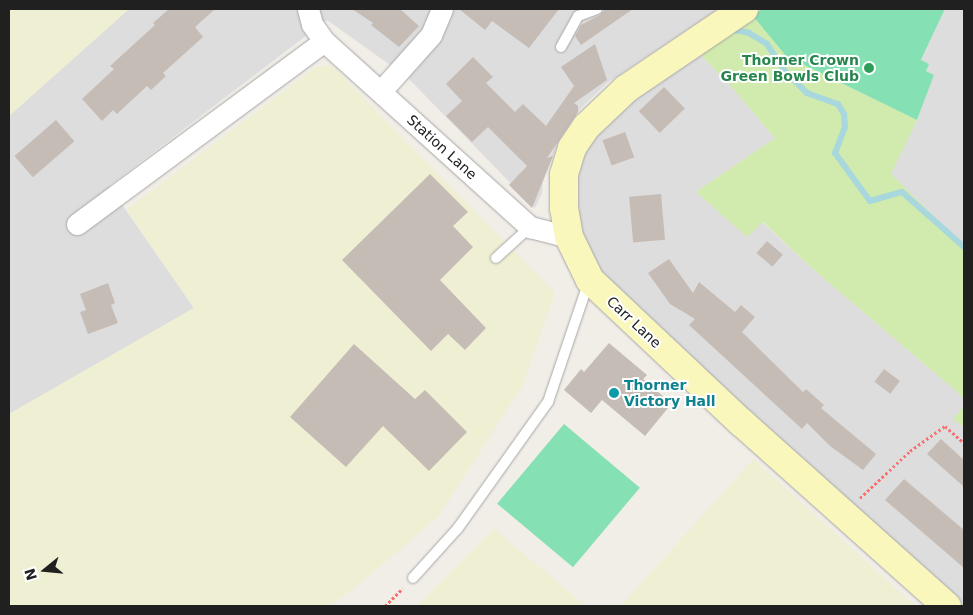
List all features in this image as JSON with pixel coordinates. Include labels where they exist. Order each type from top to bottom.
[{"type":"street","points":[[381,91],[431,35],[442,9]]},
{"type":"street","name":"Carr Lane","points":[[744,9],[626,89],[586,127],[572,148],[564,175],[564,208],[569,238],[590,280],[742,423],[946,606]]},
{"type":"street","name":"Station Lane","points":[[304,10],[324,41],[530,227],[569,238]]},
{"type":"street","points":[[77,224],[324,41]]},
{"type":"lane","points":[[561,47],[578,16],[597,9]]},
{"type":"lane","points":[[496,258],[530,227]]},
{"type":"lane","points":[[413,578],[458,528],[548,402],[590,280]]},
{"type":"path","points":[[843,514],[910,451],[945,426],[964,443]]},
{"type":"path","points":[[385,606],[413,578]]},
{"type":"shaded area","points":[[129,9],[718,9],[607,83],[581,108],[561,137],[543,181],[542,193],[535,208],[407,77],[327,20],[109,186],[194,308],[9,414],[9,116]]},
{"type":"shaded area","points":[[945,9],[964,9],[964,246],[890,174],[917,120],[934,75],[926,71],[929,64],[921,61]]},
{"type":"shaded area","points":[[697,51],[728,83],[775,138],[696,192],[762,222],[813,269],[964,398],[964,406],[954,419],[964,427],[964,606],[961,606],[841,506],[600,276],[577,225],[571,180],[598,126]]},
{"type":"green space","points":[[9,9],[129,9],[9,116]]},
{"type":"green space","name":"Thorner Crown Green Bowls Club","points":[[762,9],[945,9],[921,60],[929,64],[926,71],[934,75],[917,120],[786,56],[753,16]]},
{"type":"green space","points":[[753,16],[786,56],[917,120],[891,174],[964,246],[964,398],[813,269],[763,222],[747,237],[696,192],[775,138],[728,83],[697,51]]},
{"type":"green space","points":[[317,66],[332,66],[555,293],[522,386],[438,517],[352,590],[329,606],[9,606],[9,414],[194,308],[126,210]]},
{"type":"green space","points":[[964,406],[964,427],[953,419]]},
{"type":"green space","points":[[564,424],[640,488],[573,567],[497,504]]},
{"type":"green space","points":[[753,459],[915,606],[621,606]]},
{"type":"green space","points":[[494,529],[586,606],[417,606]]},
{"type":"building","points":[[169,9],[215,9],[195,27],[203,37],[163,73],[166,76],[151,90],[147,86],[117,114],[113,110],[102,121],[82,99],[114,69],[110,66],[155,25],[153,23]]},
{"type":"building","points":[[352,9],[400,9],[419,26],[399,47],[371,25],[373,23]]},
{"type":"building","points":[[459,9],[559,9],[529,48],[492,21],[485,30]]},
{"type":"building","points":[[605,9],[633,9],[581,45],[575,36],[581,25],[600,15]]},
{"type":"building","points":[[595,44],[607,80],[574,103],[578,106],[578,112],[547,158],[553,156],[532,208],[509,185],[527,166],[488,127],[472,142],[446,116],[462,101],[446,84],[473,57],[493,77],[486,83],[515,112],[523,104],[546,126],[574,86],[561,67]]},
{"type":"building","points":[[664,87],[685,109],[660,133],[639,111]]},
{"type":"building","points":[[56,120],[74,141],[33,177],[14,156]]},
{"type":"building","points":[[625,132],[634,157],[612,166],[602,140]]},
{"type":"building","points":[[430,174],[468,212],[453,226],[473,247],[440,280],[486,328],[465,350],[448,334],[431,351],[342,260]]},
{"type":"building","points":[[661,194],[665,240],[633,243],[629,197]]},
{"type":"building","points":[[767,241],[783,255],[772,267],[757,253]]},
{"type":"building","points":[[669,259],[693,293],[699,282],[735,312],[741,305],[755,317],[742,332],[803,392],[806,389],[824,405],[821,408],[876,454],[863,470],[830,446],[807,423],[802,429],[689,325],[695,319],[670,304],[648,273]]},
{"type":"building","points":[[108,283],[115,303],[111,305],[118,323],[88,334],[80,312],[86,310],[80,294]]},
{"type":"building","name":"Thorner Victory Hall","points":[[609,343],[647,375],[643,379],[664,397],[661,401],[668,408],[645,436],[602,400],[591,413],[564,390],[581,369],[584,372]]},
{"type":"building","points":[[354,344],[415,399],[425,390],[467,432],[429,471],[383,426],[346,467],[290,417]]},
{"type":"building","points":[[884,369],[900,381],[890,394],[874,382]]},
{"type":"building","points":[[941,439],[964,460],[964,487],[927,454]]},
{"type":"building","points":[[904,479],[964,530],[964,568],[885,500]]},
{"type":"waterway","points":[[729,29],[749,33],[767,44],[783,69],[807,93],[838,104],[844,114],[845,127],[835,153],[870,201],[902,192],[964,247]]},
{"type":"place","name":"Thorner Crown Green Bowls Club","points":[[869,68]]},
{"type":"place","name":"Thorner Victory Hall","points":[[614,393]]}]
